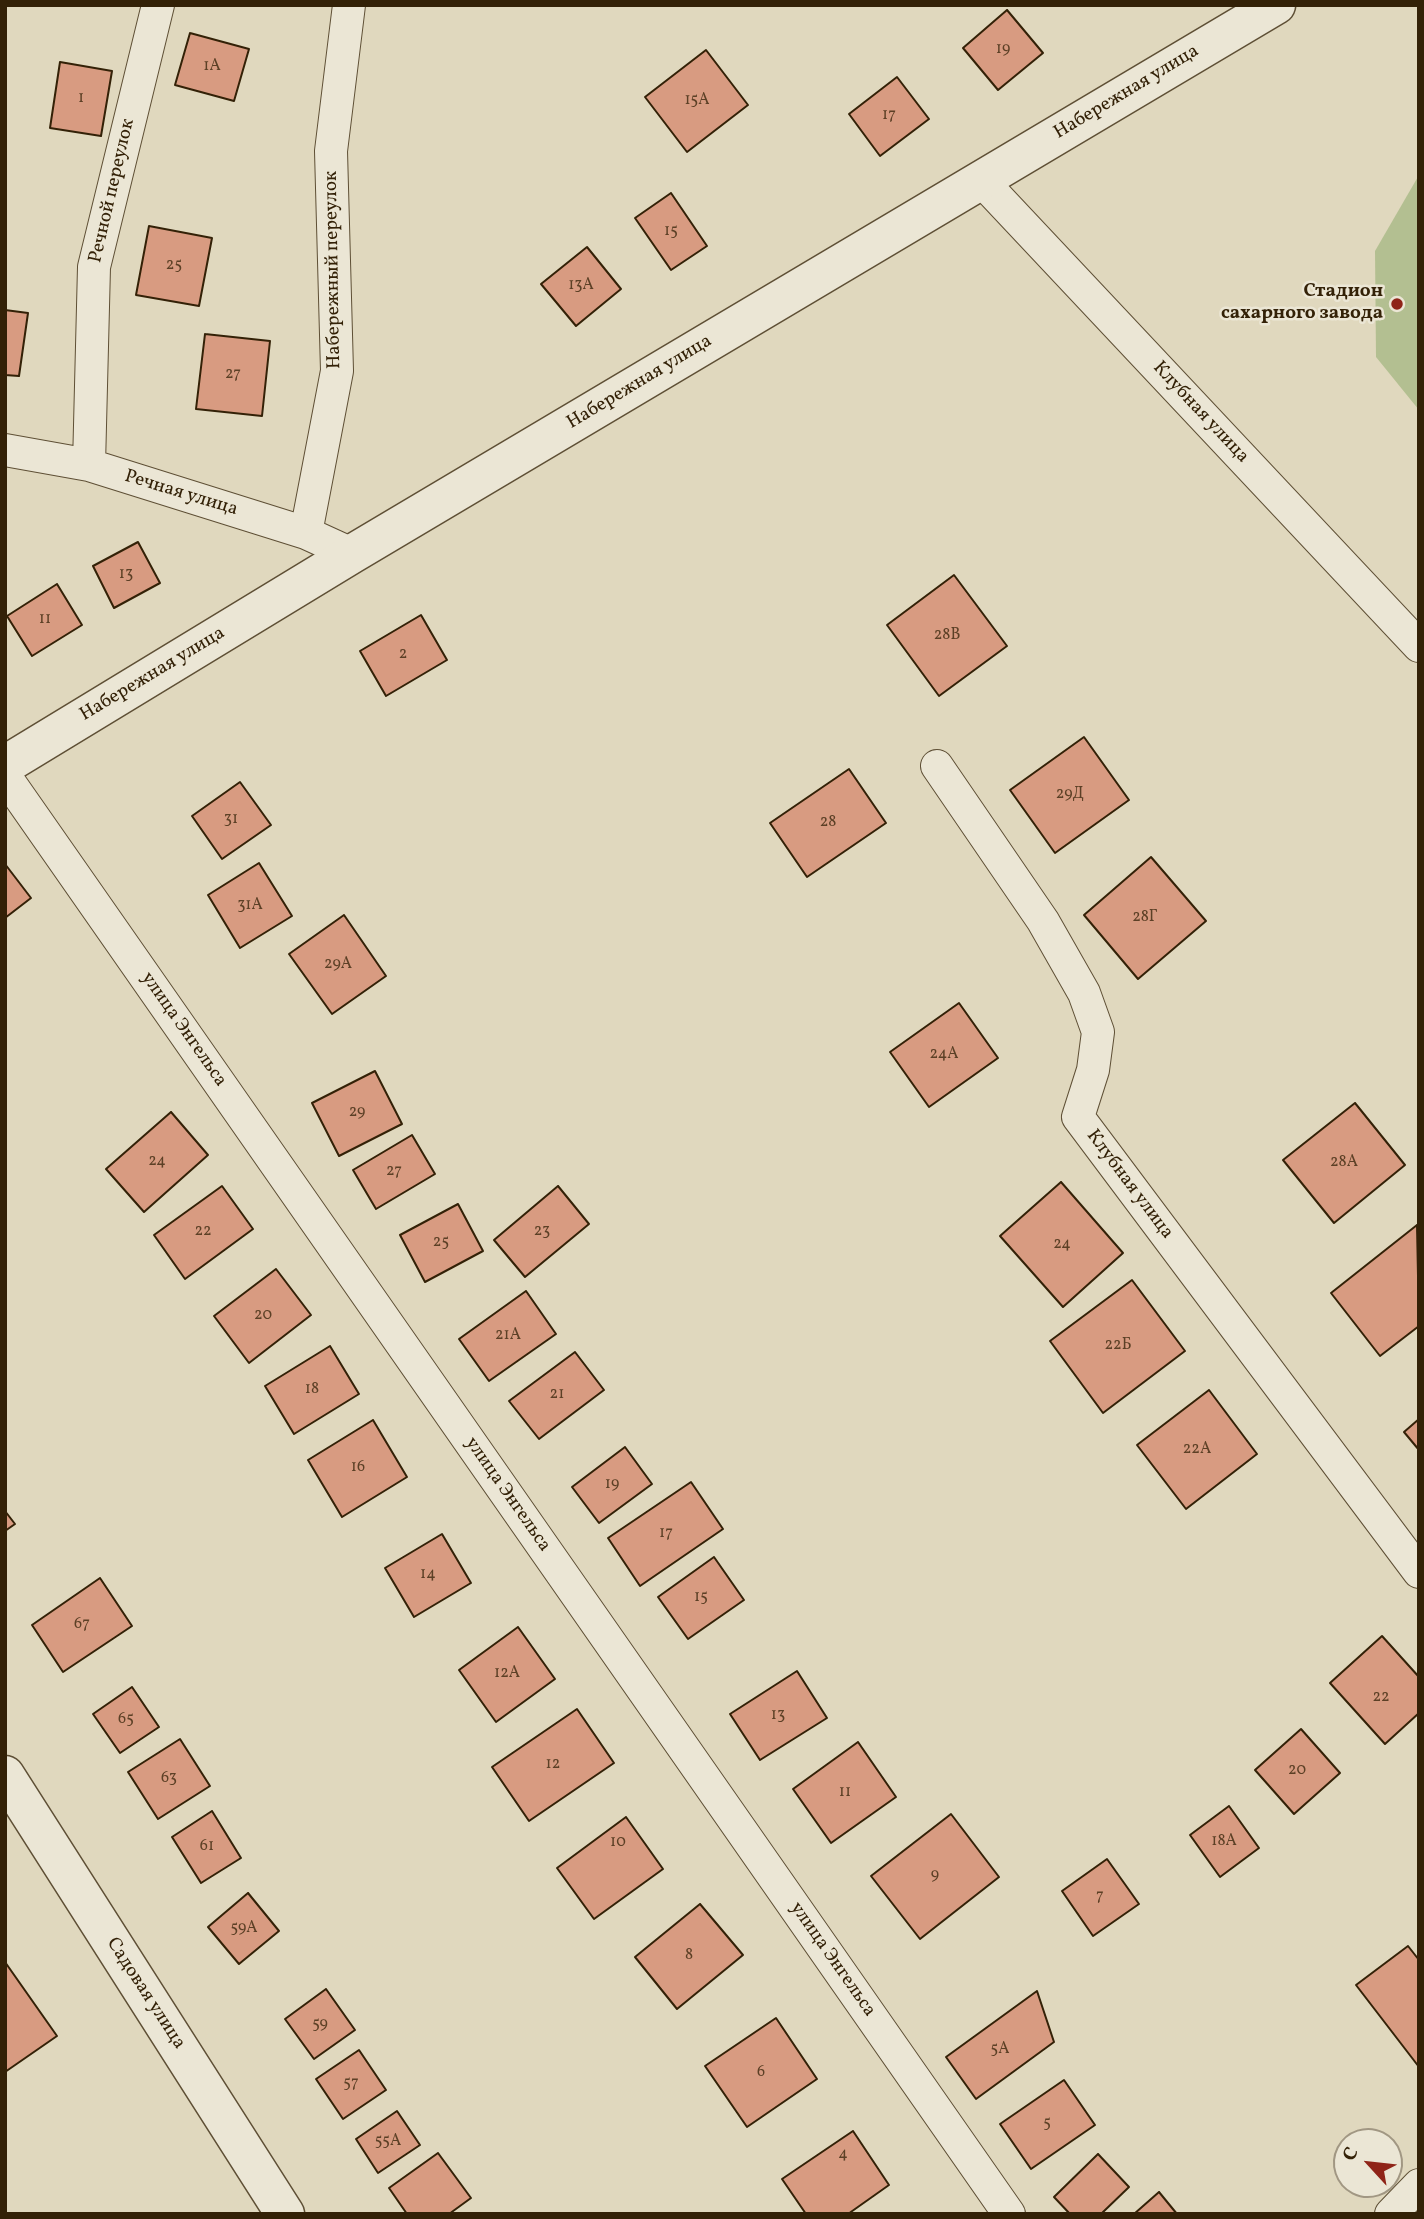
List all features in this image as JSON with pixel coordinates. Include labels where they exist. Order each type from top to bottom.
[{"type":"street","name":"Речной переулок","points":[[89,465],[94,267],[158,5]]},
{"type":"street","name":"Набережный переулок","points":[[306,533],[337,371],[331,151],[349,5]]},
{"type":"street","name":"Набережная улица","points":[[5,765],[352,554],[1276,5]]},
{"type":"street","name":"Клубная улица","points":[[981,180],[1419,646]]},
{"type":"street","name":"Речная улица","points":[[5,450],[89,465],[306,533],[352,554]]},
{"type":"street","name":"Клубная улица","points":[[937,766],[1043,921],[1084,993],[1098,1032],[1093,1070],[1078,1117],[1419,1572]]},
{"type":"street","name":"улица Энгельса","points":[[5,776],[1009,2214]]},
{"type":"street","name":"Садовая улица","points":[[5,1775],[285,2214]]},
{"type":"street","points":[[1391,2214],[1419,2185]]},
{"type":"green space","name":"Стадион сахарного завода","points":[[1419,175],[1419,410],[1376,357],[1375,251]]},
{"type":"building","points":[[1007,10],[1043,53],[998,90],[963,48]]},
{"type":"building","points":[[190,33],[249,49],[234,101],[175,85]]},
{"type":"building","points":[[706,50],[748,105],[687,152],[645,97]]},
{"type":"building","points":[[60,62],[112,71],[101,136],[50,128]]},
{"type":"building","points":[[897,77],[929,119],[880,156],[849,114]]},
{"type":"building","points":[[671,193],[707,246],[671,270],[635,218]]},
{"type":"building","points":[[149,226],[212,238],[199,306],[136,295]]},
{"type":"building","points":[[587,247],[621,289],[576,326],[541,284]]},
{"type":"building","points":[[5,310],[28,313],[19,376],[5,375]]},
{"type":"building","points":[[205,334],[270,341],[262,416],[196,409]]},
{"type":"building","points":[[138,542],[160,583],[114,608],[93,566]]},
{"type":"building","points":[[954,575],[1007,646],[939,696],[887,625]]},
{"type":"building","points":[[57,584],[82,625],[32,656],[7,616]]},
{"type":"building","points":[[421,615],[447,660],[386,696],[360,651]]},
{"type":"building","points":[[1084,737],[1129,800],[1055,853],[1010,790]]},
{"type":"building","points":[[849,769],[886,823],[807,877],[770,823]]},
{"type":"building","points":[[240,782],[271,825],[222,859],[192,816]]},
{"type":"building","points":[[1151,857],[1206,921],[1138,979],[1084,915]]},
{"type":"building","points":[[259,863],[292,916],[240,948],[208,895]]},
{"type":"building","points":[[5,864],[31,898],[5,918]]},
{"type":"building","points":[[344,915],[386,976],[332,1014],[289,954]]},
{"type":"building","points":[[959,1003],[998,1058],[929,1107],[890,1052]]},
{"type":"building","points":[[375,1071],[402,1124],[339,1156],[312,1103]]},
{"type":"building","points":[[1355,1103],[1405,1165],[1334,1223],[1283,1160]]},
{"type":"building","points":[[171,1112],[208,1155],[144,1212],[106,1169]]},
{"type":"building","points":[[412,1135],[435,1174],[376,1209],[353,1170]]},
{"type":"building","points":[[1061,1182],[1123,1253],[1063,1307],[1000,1236]]},
{"type":"building","points":[[222,1186],[253,1229],[185,1279],[154,1235]]},
{"type":"building","points":[[558,1186],[589,1224],[525,1277],[494,1240]]},
{"type":"building","points":[[458,1204],[483,1251],[425,1282],[400,1235]]},
{"type":"building","points":[[1417,1225],[1419,1326],[1380,1356],[1331,1293]]},
{"type":"building","points":[[276,1269],[311,1315],[249,1363],[214,1316]]},
{"type":"building","points":[[1132,1280],[1185,1351],[1103,1413],[1050,1341]]},
{"type":"building","points":[[526,1291],[556,1334],[489,1381],[459,1339]]},
{"type":"building","points":[[330,1346],[359,1394],[294,1434],[265,1386]]},
{"type":"building","points":[[575,1352],[604,1390],[539,1439],[509,1401]]},
{"type":"building","points":[[1209,1390],[1257,1454],[1186,1509],[1137,1445]]},
{"type":"building","points":[[1419,1419],[1419,1450],[1404,1432]]},
{"type":"building","points":[[373,1420],[407,1477],[342,1517],[308,1460]]},
{"type":"building","points":[[625,1447],[652,1484],[599,1523],[572,1487]]},
{"type":"building","points":[[691,1482],[723,1529],[640,1586],[608,1538]]},
{"type":"building","points":[[5,1511],[15,1524],[5,1531]]},
{"type":"building","points":[[442,1534],[471,1583],[414,1617],[385,1568]]},
{"type":"building","points":[[714,1557],[744,1600],[688,1639],[658,1597]]},
{"type":"building","points":[[100,1578],[132,1626],[63,1672],[32,1625]]},
{"type":"building","points":[[518,1627],[555,1679],[496,1722],[459,1670]]},
{"type":"building","points":[[1382,1636],[1419,1677],[1419,1713],[1385,1744],[1330,1683]]},
{"type":"building","points":[[797,1671],[827,1718],[760,1760],[730,1714]]},
{"type":"building","points":[[132,1687],[159,1727],[120,1753],[93,1714]]},
{"type":"building","points":[[577,1709],[614,1763],[529,1821],[492,1767]]},
{"type":"building","points":[[1301,1729],[1340,1773],[1294,1814],[1255,1770]]},
{"type":"building","points":[[180,1739],[210,1786],[158,1819],[128,1772]]},
{"type":"building","points":[[858,1742],[896,1797],[831,1843],[793,1789]]},
{"type":"building","points":[[1229,1806],[1259,1848],[1220,1877],[1190,1835]]},
{"type":"building","points":[[212,1811],[241,1858],[201,1883],[172,1837]]},
{"type":"building","points":[[951,1814],[999,1877],[920,1939],[871,1876]]},
{"type":"building","points":[[626,1817],[663,1869],[594,1919],[557,1868]]},
{"type":"building","points":[[1107,1859],[1139,1904],[1093,1936],[1062,1891]]},
{"type":"building","points":[[248,1893],[279,1931],[239,1964],[208,1927]]},
{"type":"building","points":[[700,1904],[743,1955],[677,2009],[635,1957]]},
{"type":"building","points":[[1408,1946],[1419,1960],[1419,2067],[1356,1985]]},
{"type":"building","points":[[5,1962],[57,2036],[5,2072]]},
{"type":"building","points":[[326,1989],[355,2030],[314,2059],[285,2019]]},
{"type":"building","points":[[1037,1991],[1054,2042],[976,2099],[946,2057]]},
{"type":"building","points":[[776,2018],[817,2079],[747,2127],[705,2066]]},
{"type":"building","points":[[359,2050],[386,2090],[343,2119],[316,2079]]},
{"type":"building","points":[[1064,2080],[1095,2125],[1031,2169],[1000,2124]]},
{"type":"building","points":[[397,2111],[420,2145],[378,2173],[356,2139]]},
{"type":"building","points":[[853,2131],[889,2185],[848,2214],[806,2214],[782,2179]]},
{"type":"building","points":[[438,2153],[471,2198],[449,2214],[407,2214],[389,2188]]},
{"type":"building","points":[[1098,2154],[1129,2187],[1101,2214],[1070,2214],[1054,2197]]},
{"type":"building","points":[[1159,2192],[1177,2214],[1134,2214]]},
{"type":"place","name":"Стадион сахарного завода","points":[[1397,304]]}]
